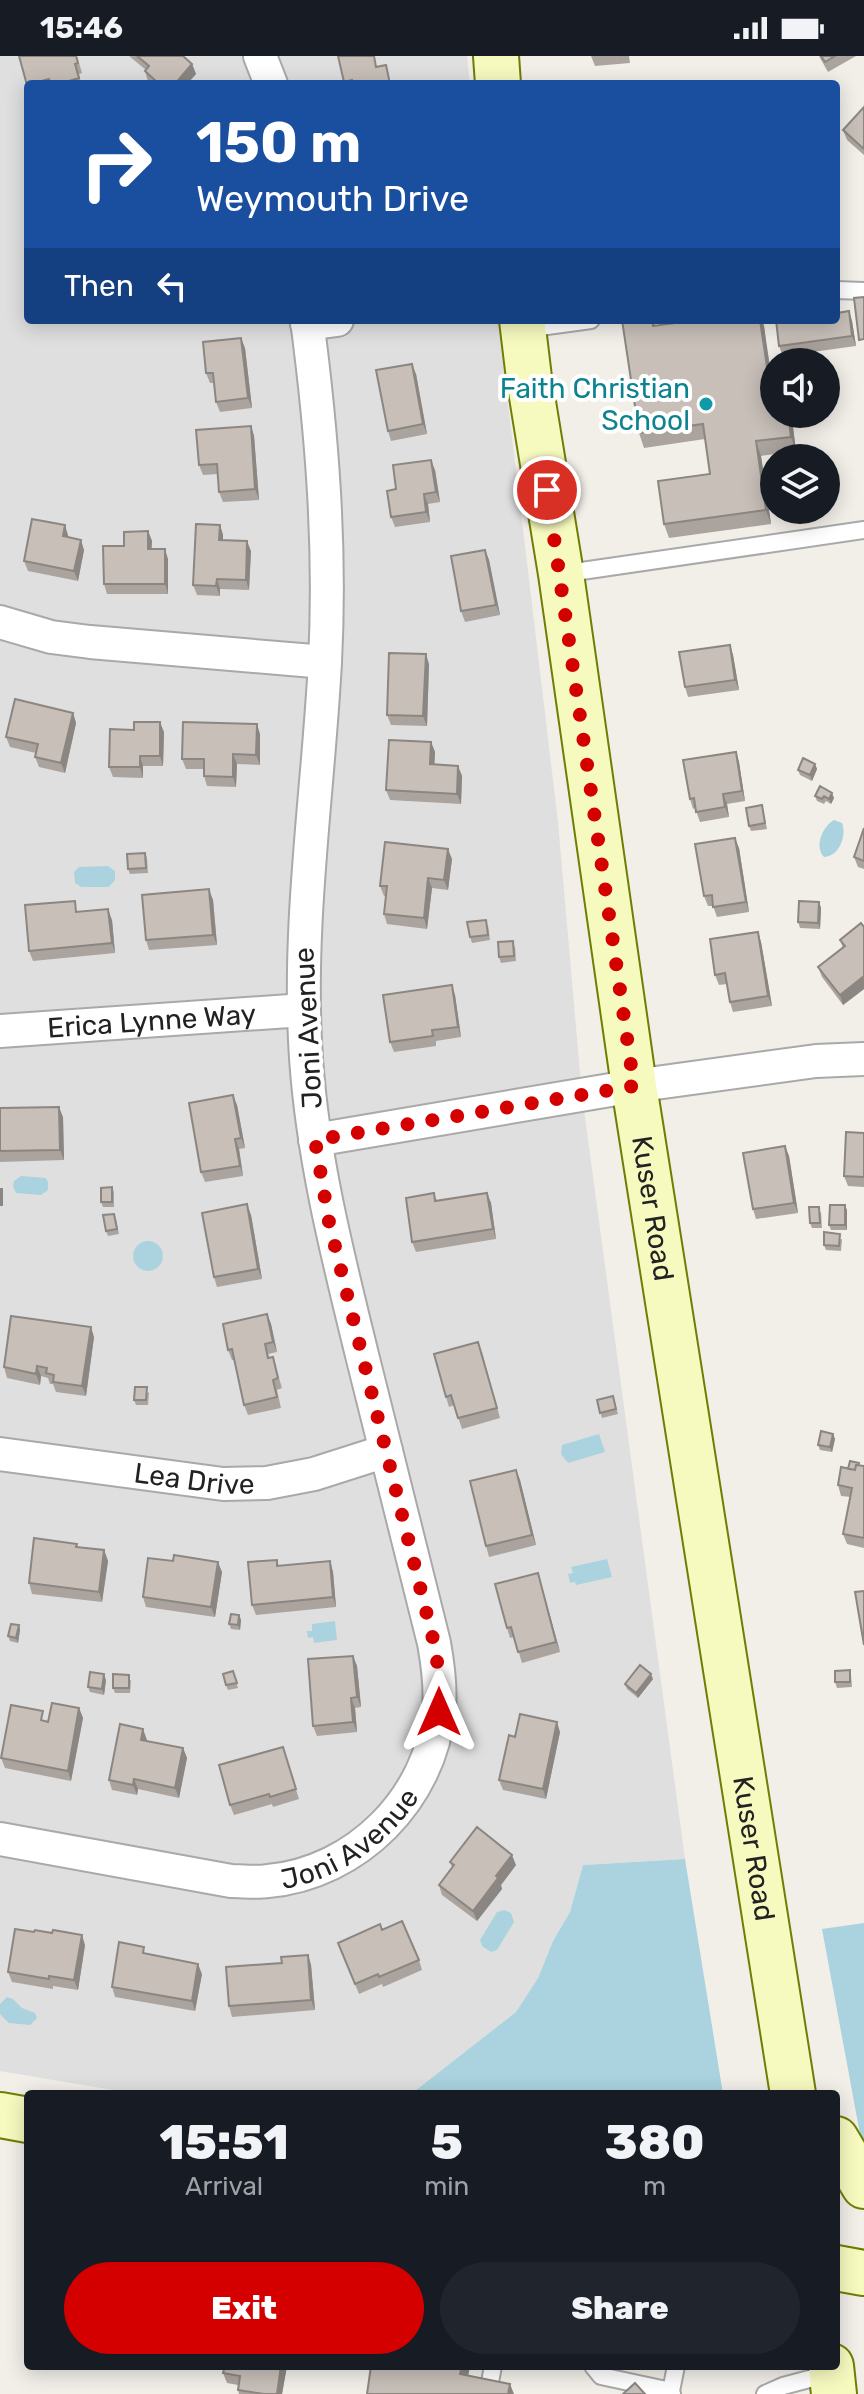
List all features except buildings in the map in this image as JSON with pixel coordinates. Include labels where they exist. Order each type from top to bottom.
[{"type":"street","points":[[260,56],[269,80]]},
{"type":"street","points":[[496,56],[498,80]]},
{"type":"street","name":"Joni Avenue","points":[[0,1839],[231,1881],[268,1881],[304,1874],[338,1860],[369,1840],[395,1815],[416,1785],[430,1754],[439,1712],[440,1679],[434,1643],[329,1222],[315,1140],[304,1010],[304,935],[325,662],[328,561],[317,324]]},
{"type":"street","name":"Kuser Road","points":[[523,325],[634,1086],[792,2090]]},
{"type":"street","points":[[0,622],[51,637],[90,642],[325,662]]},
{"type":"street","name":"Erica Lynne Way","points":[[0,1031],[304,1010]]},
{"type":"street","points":[[315,1140],[634,1086],[816,1061],[864,1059]]},
{"type":"street","name":"Lea Drive","points":[[0,1454],[223,1484],[267,1483],[314,1474],[386,1451]]},
{"type":"street","points":[[774,2090],[783,2029]]},
{"type":"street","points":[[783,2029],[811,2090]]},
{"type":"street","points":[[0,2115],[24,2119]]},
{"type":"street","points":[[840,2146],[864,2186]]},
{"type":"street","points":[[840,2269],[864,2273]]},
{"type":"lane","points":[[840,290],[864,291]]},
{"type":"lane","points":[[561,574],[864,530]]},
{"type":"lane","points":[[488,2393],[492,2370]]},
{"type":"lane","points":[[596,2370],[601,2376],[672,2392],[675,2370]]},
{"type":"lane","points":[[765,2394],[783,2386],[832,2378]]},
{"type":"shaded area","points":[[0,56],[467,56],[470,80],[24,80],[24,324],[498,324],[558,822],[582,1095],[685,1859],[583,1865],[570,1912],[553,1941],[538,1978],[516,2012],[416,2090],[113,2090],[0,2071]]},
{"type":"water","points":[[834,820],[842,823],[842,839],[834,854],[824,857],[820,848],[821,837]]},
{"type":"water","points":[[108,866],[115,871],[115,880],[109,887],[81,887],[75,883],[74,872],[79,867]]},
{"type":"water","points":[[21,1176],[46,1178],[48,1190],[41,1195],[16,1193],[14,1181]]},
{"type":"water","points":[[148,1241],[159,1245],[163,1256],[159,1267],[148,1271],[137,1267],[133,1256],[137,1245]]},
{"type":"water","points":[[599,1434],[605,1452],[568,1463],[561,1454],[562,1445]]},
{"type":"water","points":[[607,1559],[612,1577],[576,1585],[575,1582],[570,1583],[568,1574],[573,1573],[571,1567]]},
{"type":"water","points":[[335,1621],[337,1640],[314,1643],[313,1637],[308,1638],[307,1631],[312,1631],[312,1624]]},
{"type":"water","points":[[685,1859],[722,2090],[416,2090],[516,2012],[538,1978],[553,1941],[570,1912],[583,1865]]},
{"type":"water","points":[[504,1910],[511,1913],[514,1922],[497,1950],[491,1952],[482,1946],[480,1940],[497,1912]]},
{"type":"water","points":[[864,1923],[864,2141],[860,2134],[822,1929]]},
{"type":"water","points":[[7,1997],[35,2013],[37,2018],[30,2025],[9,2023],[0,2014],[0,2004]]},
{"type":"place","name":"Faith Christian School","points":[[706,404]]},
{"type":"route","points":[[439,1712],[440,1679],[434,1643],[329,1222],[315,1140],[634,1086],[547,490]]}]
